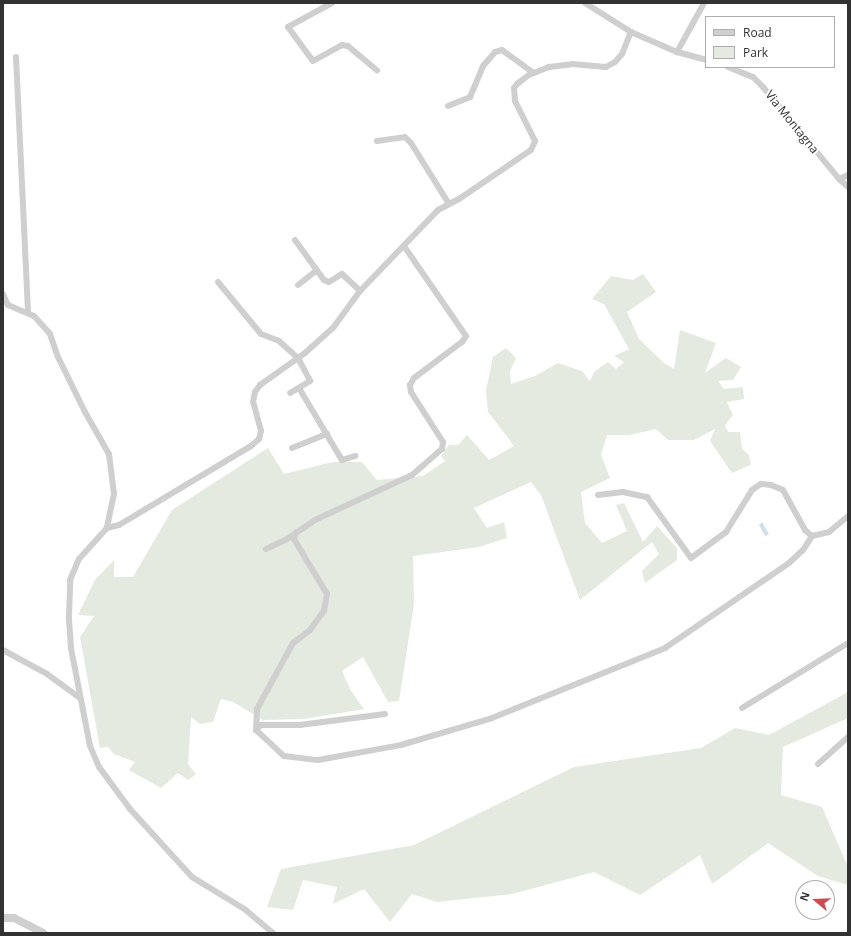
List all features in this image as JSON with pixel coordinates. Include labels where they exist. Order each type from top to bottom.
[{"type":"street","points":[[332,3],[288,27],[313,61],[342,44],[348,46],[377,70]]},
{"type":"street","points":[[585,3],[631,32],[677,52],[705,60]]},
{"type":"street","points":[[677,52],[704,3]]},
{"type":"street","points":[[107,528],[119,524],[251,446],[259,439],[261,431],[253,402],[255,392],[260,385],[298,358],[333,328],[360,291],[429,218],[531,150],[535,140],[515,101],[514,88],[534,73],[548,67],[572,64],[606,67],[616,62],[622,54],[631,32]]},
{"type":"street","points":[[448,106],[470,97],[483,66],[495,52],[502,50],[534,73]]},
{"type":"street","points":[[16,57],[28,313]]},
{"type":"street","name":"Via Montagna","points":[[730,68],[753,77],[763,87],[839,179],[848,187]]},
{"type":"street","points":[[376,141],[405,137],[412,143],[449,204]]},
{"type":"street","points":[[839,179],[848,175]]},
{"type":"street","points":[[295,240],[317,270],[329,282],[342,274],[360,291]]},
{"type":"street","points":[[266,549],[355,500],[412,475],[442,449],[443,442],[411,392],[410,385],[414,378],[462,342],[466,336],[404,246]]},
{"type":"street","points":[[298,285],[317,270]]},
{"type":"street","points":[[218,282],[262,334],[279,341],[298,358],[310,381],[290,393]]},
{"type":"street","points":[[3,294],[8,304],[34,316],[50,334],[58,357],[85,412],[109,454],[114,494],[107,528],[79,560],[70,580],[69,625],[80,698],[90,746],[99,767],[130,809],[192,877],[246,910],[273,933]]},
{"type":"street","points":[[299,388],[342,460],[355,456]]},
{"type":"street","points":[[292,448],[326,434]]},
{"type":"street","points":[[598,495],[623,492],[646,496],[691,558],[726,532],[752,490],[760,484],[770,485],[783,490],[805,530],[812,536]]},
{"type":"street","points":[[296,532],[294,539],[326,594],[324,611],[310,630],[293,643],[257,709],[256,730],[284,756],[318,760],[401,744],[492,718],[665,648],[789,563],[803,550],[812,536],[829,532],[848,516]]},
{"type":"street","points":[[742,708],[848,642]]},
{"type":"street","points":[[3,650],[47,674],[80,698]]},
{"type":"street","points":[[256,730],[261,725],[300,725],[385,714]]},
{"type":"street","points":[[818,764],[848,737]]},
{"type":"street","points":[[3,918],[14,918],[43,933]]},
{"type":"green space","points":[[643,274],[656,292],[627,312],[639,339],[664,363],[674,369],[680,330],[716,343],[705,373],[726,358],[741,367],[733,380],[718,381],[724,389],[743,387],[744,399],[727,402],[733,415],[725,425],[728,432],[740,432],[742,449],[749,455],[751,465],[732,473],[710,441],[715,429],[694,440],[668,440],[656,429],[629,435],[607,435],[601,455],[610,478],[581,492],[585,523],[602,543],[627,531],[616,505],[624,503],[643,542],[657,526],[677,548],[677,560],[645,583],[642,571],[659,554],[652,542],[580,600],[541,495],[531,482],[474,508],[487,528],[504,522],[507,538],[479,547],[413,556],[414,604],[399,701],[388,702],[363,657],[342,671],[351,691],[364,709],[304,719],[263,720],[233,702],[221,699],[213,722],[200,724],[191,717],[188,764],[196,774],[188,780],[178,773],[161,788],[129,770],[135,762],[114,754],[108,747],[100,748],[80,637],[94,616],[78,615],[95,580],[114,560],[114,577],[133,577],[172,510],[268,448],[284,474],[333,462],[362,462],[377,480],[423,476],[445,461],[441,456],[449,445],[458,445],[467,435],[489,460],[514,446],[488,412],[486,391],[493,357],[506,348],[516,358],[510,371],[511,384],[535,376],[558,363],[582,371],[590,381],[594,372],[608,362],[616,369],[624,362],[614,356],[629,349],[604,304],[592,299],[611,276],[633,280]]},
{"type":"green space","points":[[848,692],[848,718],[783,747],[781,795],[822,807],[848,867],[848,885],[818,876],[768,843],[712,884],[700,855],[640,895],[594,872],[512,894],[437,902],[412,894],[390,922],[364,889],[333,904],[337,887],[303,880],[293,910],[267,907],[281,869],[414,845],[574,767],[701,748],[735,728],[769,735]]},
{"type":"shaded area","points":[[762,522],[769,534],[765,536],[759,525]]}]
